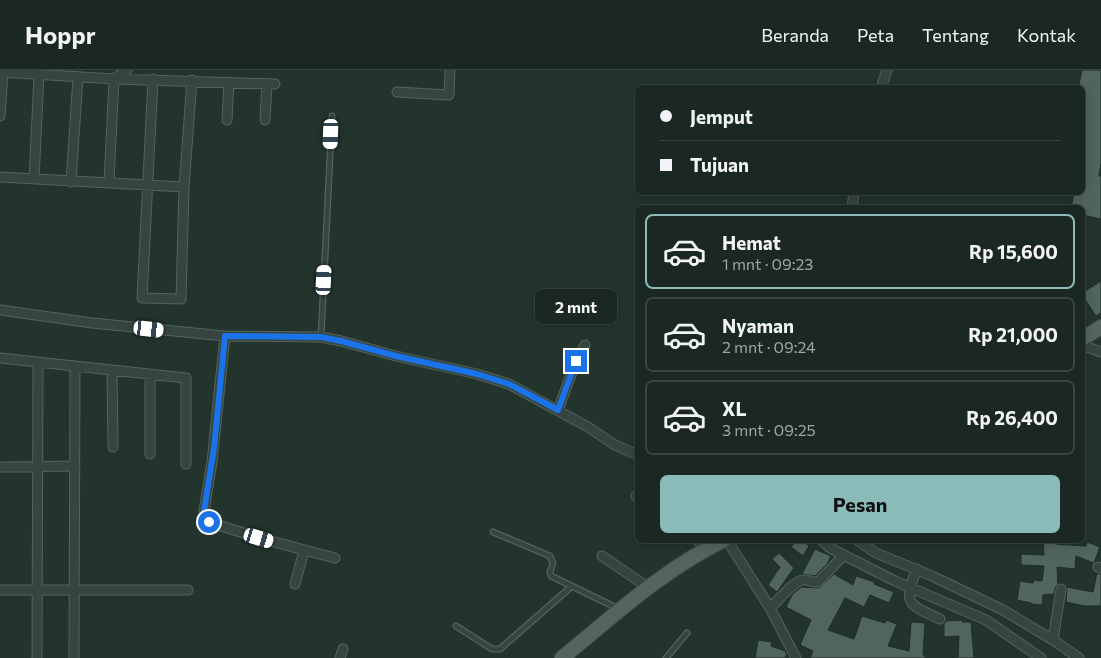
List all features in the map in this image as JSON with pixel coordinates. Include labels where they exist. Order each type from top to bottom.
[{"type":"main road","points":[[1085,337],[1101,327]]},
{"type":"main road","points":[[562,658],[702,544]]},
{"type":"street","points":[[114,79],[127,70]]},
{"type":"street","points":[[397,92],[448,95],[450,70]]},
{"type":"street","points":[[882,85],[887,70]]},
{"type":"street","points":[[0,116],[2,73],[271,84],[266,120]]},
{"type":"street","points":[[34,179],[39,75]]},
{"type":"street","points":[[71,182],[78,77]]},
{"type":"street","points":[[109,182],[114,79]]},
{"type":"street","points":[[153,79],[142,298],[181,300],[184,187],[192,80]]},
{"type":"street","points":[[227,120],[229,82]]},
{"type":"street","points":[[0,177],[184,187]]},
{"type":"street","points":[[0,310],[92,323],[225,336],[321,337],[477,374],[515,387],[588,427],[615,445],[635,454]]},
{"type":"street","points":[[225,336],[213,454],[204,511],[205,518],[209,522],[304,552],[335,558]]},
{"type":"street","points":[[558,410],[576,361],[585,345]]},
{"type":"street","points":[[1085,346],[1101,352]]},
{"type":"street","points":[[0,358],[186,378],[186,464]]},
{"type":"street","points":[[37,658],[38,362]]},
{"type":"street","points":[[74,658],[75,366]]},
{"type":"street","points":[[112,370],[113,447]]},
{"type":"street","points":[[150,374],[150,454]]},
{"type":"street","points":[[0,467],[75,466]]},
{"type":"street","points":[[727,543],[770,608],[796,658]]},
{"type":"street","points":[[824,543],[830,548],[909,587],[986,620],[1041,658]]},
{"type":"street","points":[[861,543],[876,553],[917,569],[1003,610],[1054,640],[1079,658]]},
{"type":"street","points":[[295,584],[304,552]]},
{"type":"street","points":[[770,608],[797,582],[808,580],[814,583],[818,582],[844,555]]},
{"type":"street","points":[[602,556],[649,588]]},
{"type":"street","points":[[917,569],[909,587],[909,596],[912,604],[920,611],[940,619]]},
{"type":"street","points":[[1054,640],[1061,589]]},
{"type":"street","points":[[0,590],[188,590]]},
{"type":"street","points":[[340,658],[343,649]]},
{"type":"lane","points":[[321,337],[332,116]]},
{"type":"lane","points":[[493,532],[550,556],[553,563],[550,572],[551,576],[621,610]]},
{"type":"lane","points":[[456,626],[492,649],[500,649],[572,586]]},
{"type":"lane","points":[[666,658],[687,633]]},
{"type":"building","points":[[1082,70],[1101,70],[1101,163],[1099,176],[1101,176],[1101,219],[1085,216],[1085,205],[1072,205],[1073,195],[1085,195],[1085,85],[1079,85]]},
{"type":"building","points":[[1101,281],[1101,313],[1096,316],[1085,300],[1085,291]]},
{"type":"building","points":[[1087,542],[1100,547],[1094,563],[1076,556],[1075,569],[1057,567],[1058,584],[1054,594],[1043,595],[1042,605],[1017,600],[1020,581],[1033,583],[1034,580],[1042,581],[1044,566],[1021,565],[1021,554],[1044,555],[1043,543],[1086,546]]},
{"type":"building","points":[[794,543],[805,543],[809,546],[803,556],[791,547]]},
{"type":"building","points":[[815,549],[831,556],[827,564],[815,576],[802,574]]},
{"type":"building","points":[[779,553],[794,568],[777,592],[768,585],[780,567],[772,559]]},
{"type":"building","points":[[1097,573],[1101,574],[1101,606],[1084,606],[1066,602],[1067,587],[1093,592]]},
{"type":"building","points":[[834,574],[853,585],[856,576],[875,582],[874,584],[894,592],[889,603],[870,595],[864,607],[845,598],[828,630],[854,639],[862,616],[885,623],[886,620],[897,624],[888,646],[909,651],[911,622],[925,623],[923,655],[925,655],[925,658],[810,658],[813,651],[800,645],[811,620],[786,607],[792,595],[801,587],[819,588]]},
{"type":"building","points":[[962,620],[962,622],[971,622],[974,658],[958,658],[959,636],[944,637],[944,624],[946,621]]},
{"type":"building","points":[[758,640],[772,642],[771,646],[785,651],[787,654],[785,658],[755,658]]},
{"type":"route","points":[[209,522],[205,518],[204,511],[214,448],[225,336],[321,337],[341,341],[379,352],[477,374],[509,384],[558,410],[576,361]]}]
